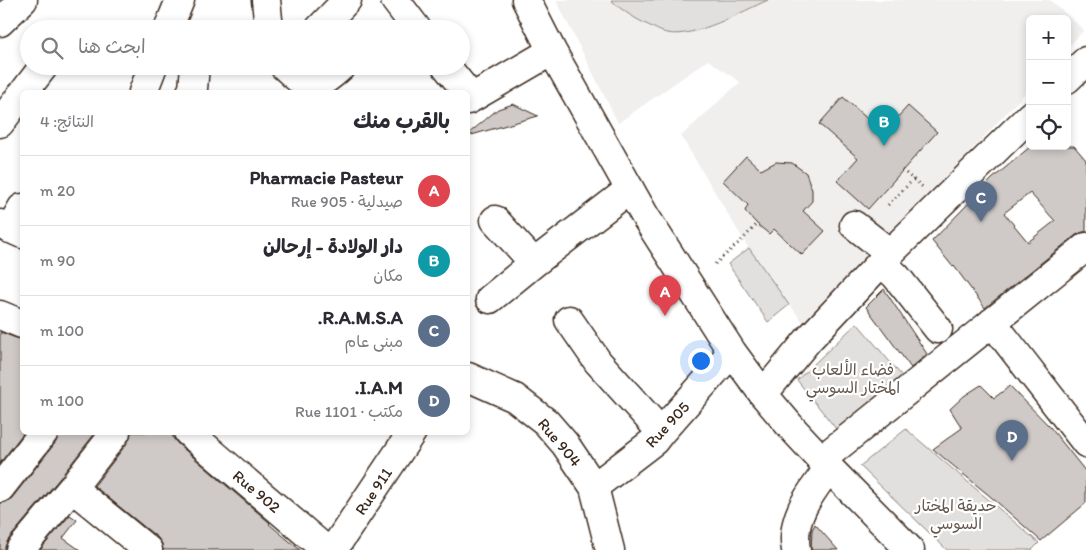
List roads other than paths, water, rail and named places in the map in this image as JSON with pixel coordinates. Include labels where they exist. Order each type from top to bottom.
[{"type":"street","points":[[0,22],[23,0]]},
{"type":"street","points":[[172,20],[180,0]]},
{"type":"street","points":[[266,0],[268,20]]},
{"type":"street","points":[[328,20],[347,0]]},
{"type":"street","points":[[395,0],[410,20]]},
{"type":"street","points":[[526,0],[552,51],[645,216],[732,352],[763,394],[791,427],[910,550]]},
{"type":"street","points":[[470,95],[552,51]]},
{"type":"street","points":[[1071,76],[1086,61]]},
{"type":"street","points":[[25,90],[37,75]]},
{"type":"street","points":[[144,90],[150,75]]},
{"type":"street","points":[[192,90],[194,75]]},
{"type":"street","points":[[295,75],[303,82],[315,84],[321,83],[331,75]]},
{"type":"street","points":[[453,75],[464,90]]},
{"type":"street","points":[[0,123],[20,97]]},
{"type":"street","points":[[763,394],[808,340],[886,258],[1026,120]]},
{"type":"street","points":[[490,300],[534,263],[630,189]]},
{"type":"street","points":[[495,220],[534,263]]},
{"type":"street","points":[[854,225],[886,258],[896,276],[938,328]]},
{"type":"street","points":[[796,550],[796,523],[825,464],[992,322],[1086,247]]},
{"type":"street","points":[[0,315],[20,323]]},
{"type":"street","points":[[569,320],[598,362],[660,432]]},
{"type":"street","points":[[992,322],[1086,443]]},
{"type":"street","name":"Rue 905","points":[[594,487],[654,441],[732,352]]},
{"type":"street","name":"Rue 904","points":[[470,377],[515,398],[546,422],[565,444],[594,487],[610,550]]},
{"type":"street","points":[[0,488],[42,435]]},
{"type":"street","points":[[20,550],[114,435]]},
{"type":"street","name":"Rue 902","points":[[192,435],[326,550]]},
{"type":"street","name":"Rue 911","points":[[333,550],[410,435]]},
{"type":"street","points":[[72,488],[148,550]]},
{"type":"place","name":"دار الولادة - إرحالن","points":[[884,146]]},
{"type":"place","name":"R.A.M.S.A.","points":[[981,222]]},
{"type":"place","name":"Pharmacie Pasteur","points":[[665,316]]},
{"type":"place","name":"I.A.M.","points":[[1012,461]]},
{"type":"park label","name":"فضاء الألعاب المختار السوسي","points":[[853,378]]},
{"type":"park label","name":"حديقة المختار السوسي","points":[[956,514]]}]
